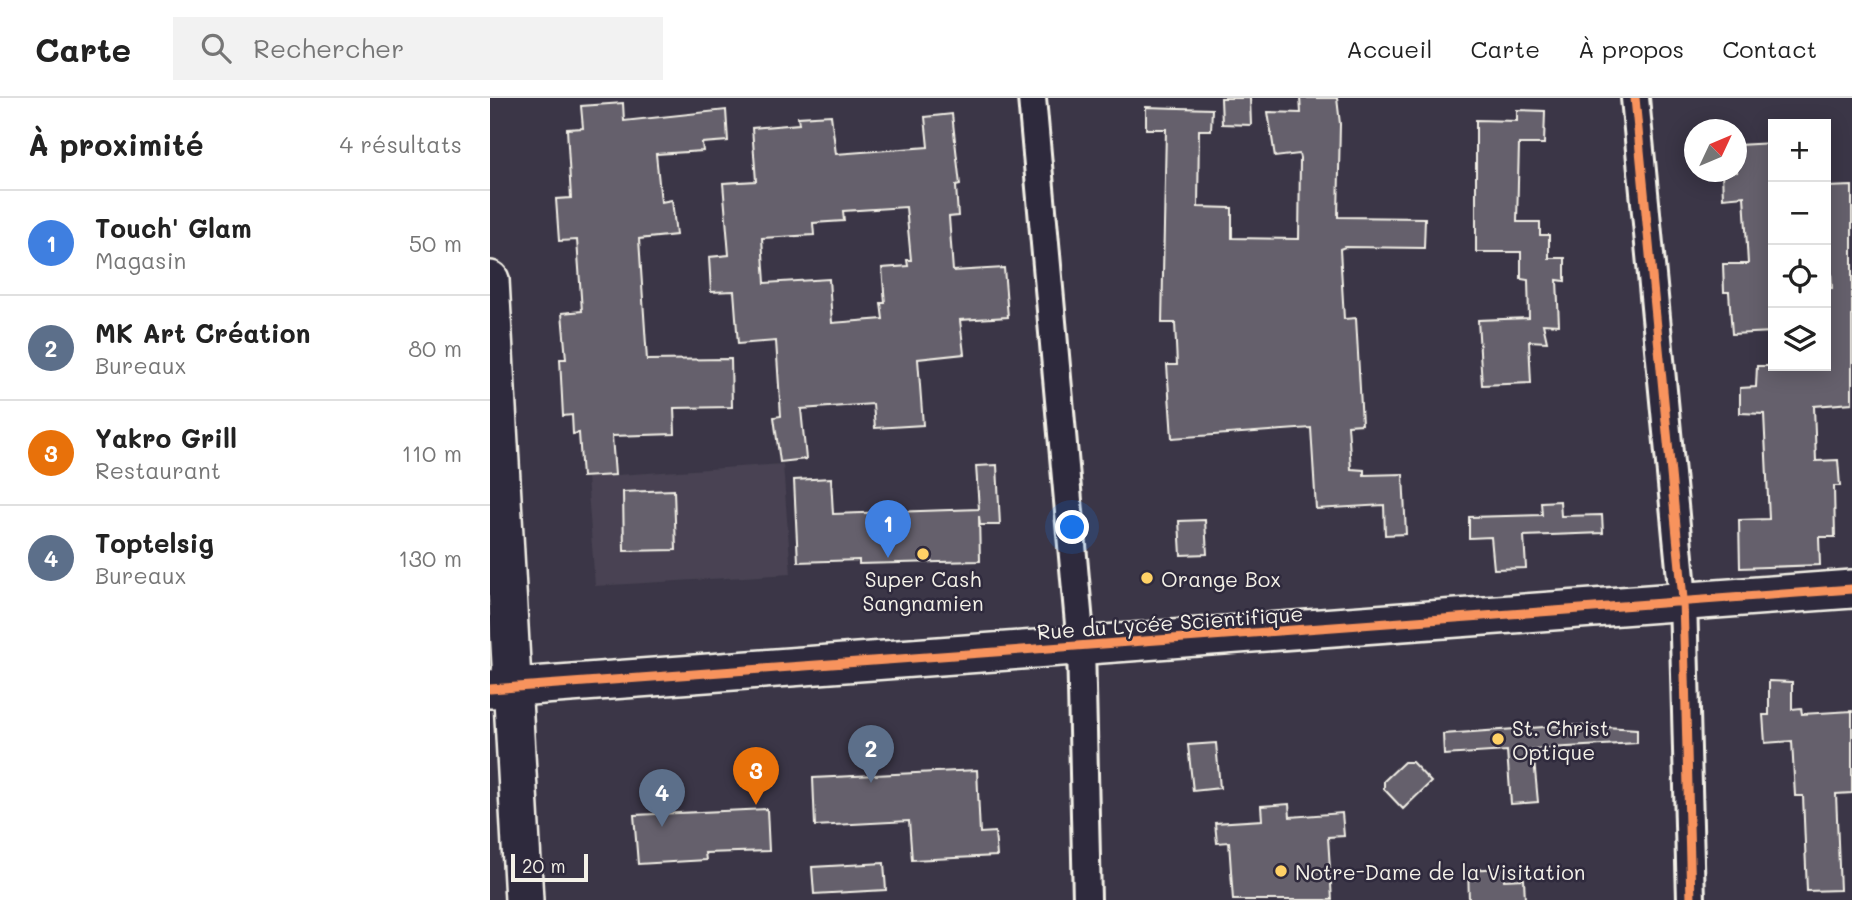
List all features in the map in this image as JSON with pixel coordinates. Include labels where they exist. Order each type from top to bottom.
[{"type":"street","points":[[1032,98],[1081,646],[1087,900]]},
{"type":"street","points":[[1635,98],[1683,599],[1691,900]]},
{"type":"street","points":[[490,280],[501,688],[524,900]]},
{"type":"street","name":"Rue du Lycée Scientifique","points":[[501,688],[1683,599],[1852,589]]},
{"type":"shaded area","points":[[783,464],[791,574],[595,586],[587,477]]},
{"type":"building","points":[[1221,98],[1250,98],[1251,125],[1222,124]]},
{"type":"building","points":[[1300,98],[1337,98],[1340,124],[1338,217],[1425,218],[1424,248],[1340,249],[1344,319],[1356,318],[1362,424],[1348,425],[1351,469],[1364,470],[1364,475],[1403,474],[1406,534],[1385,535],[1384,505],[1316,509],[1311,428],[1172,438],[1167,365],[1177,365],[1175,323],[1162,323],[1166,129],[1146,129],[1146,107],[1212,109],[1211,130],[1199,130],[1198,207],[1232,208],[1232,238],[1299,239],[1300,158],[1299,154],[1275,157],[1268,112],[1301,113]]},
{"type":"building","points":[[623,103],[624,121],[726,110],[728,141],[702,143],[703,151],[656,154],[661,202],[672,200],[676,235],[639,239],[647,360],[731,359],[732,407],[674,408],[675,434],[612,436],[615,475],[582,477],[579,433],[573,434],[572,415],[563,416],[560,359],[566,359],[562,313],[582,311],[577,240],[559,241],[556,199],[571,198],[567,129],[583,128],[581,106]]},
{"type":"building","points":[[1517,110],[1545,111],[1544,144],[1519,144],[1517,222],[1540,222],[1540,235],[1549,235],[1549,258],[1565,258],[1565,281],[1557,280],[1559,325],[1543,324],[1547,342],[1529,341],[1531,383],[1482,385],[1478,320],[1529,318],[1528,280],[1521,279],[1521,252],[1476,252],[1476,120],[1517,121]]},
{"type":"building","points":[[952,114],[960,185],[956,186],[958,216],[949,217],[953,271],[1004,268],[1008,317],[960,320],[964,354],[918,359],[923,425],[875,428],[873,404],[801,409],[806,459],[780,462],[774,417],[781,416],[776,341],[738,344],[734,291],[711,292],[709,257],[729,255],[723,183],[756,181],[752,128],[799,124],[798,117],[831,115],[836,154],[928,147],[925,117]],"holes":[[[906,207],[911,260],[907,260],[908,266],[882,268],[885,303],[881,303],[883,319],[832,323],[829,279],[765,283],[762,238],[814,235],[813,223],[844,221],[843,211]]]},
{"type":"building","points":[[1768,143],[1768,332],[1732,334],[1729,292],[1724,292],[1723,264],[1748,264],[1744,196],[1723,198],[1722,182],[1747,182],[1747,144]]},
{"type":"building","points":[[1852,186],[1852,403],[1814,406],[1816,461],[1838,460],[1840,486],[1834,486],[1835,537],[1819,537],[1820,565],[1740,568],[1739,520],[1769,519],[1764,414],[1740,413],[1740,388],[1756,387],[1757,366],[1768,366],[1768,371],[1831,371],[1831,187]]},
{"type":"building","points":[[997,465],[1000,525],[980,525],[979,516],[980,561],[859,564],[859,560],[798,562],[794,480],[831,478],[833,514],[979,509],[976,466]]},
{"type":"building","points":[[674,490],[676,550],[624,551],[623,492]]},
{"type":"building","points":[[1560,501],[1561,516],[1602,515],[1603,533],[1524,536],[1526,568],[1494,569],[1491,537],[1469,538],[1469,517],[1542,515],[1541,502]]},
{"type":"building","points":[[1205,520],[1207,554],[1181,555],[1179,521]]},
{"type":"building","points":[[1769,681],[1792,682],[1792,709],[1801,708],[1802,714],[1852,711],[1852,793],[1836,794],[1840,890],[1807,891],[1803,796],[1795,796],[1792,741],[1765,743],[1763,715],[1769,715]]},
{"type":"building","points":[[1572,725],[1637,729],[1637,743],[1533,749],[1538,802],[1511,804],[1507,751],[1444,755],[1443,734]]},
{"type":"building","points":[[1216,743],[1220,788],[1193,791],[1188,745]]},
{"type":"building","points":[[1404,762],[1412,762],[1431,782],[1403,809],[1384,789],[1384,781]]},
{"type":"building","points":[[977,770],[980,833],[995,832],[997,856],[912,860],[909,821],[815,826],[813,778]]},
{"type":"building","name":"Notre-Dame de la Visitation","points":[[1289,804],[1290,817],[1342,813],[1344,836],[1328,837],[1332,900],[1233,900],[1229,842],[1217,843],[1215,823],[1262,820],[1261,806]]},
{"type":"building","points":[[767,809],[769,851],[705,853],[706,860],[638,864],[634,815]]},
{"type":"building","points":[[884,863],[886,890],[814,894],[812,867]]},
{"type":"building","points":[[1503,868],[1504,880],[1524,879],[1525,900],[1469,900],[1468,870]]},
{"type":"cycle path","points":[[1635,98],[1683,599],[1691,900]]},
{"type":"cycle path","points":[[490,689],[1852,589]]},
{"type":"place","name":"Super Cash Sangnamien","points":[[923,554]]},
{"type":"place","name":"Touch' Glam","points":[[888,558]]},
{"type":"place","name":"Orange Box","points":[[1147,578]]},
{"type":"place","name":"St. Christ Optique","points":[[1498,739]]},
{"type":"place","name":"MK Art Création","points":[[871,783]]},
{"type":"place","name":"Yakro Grill","points":[[756,805]]},
{"type":"place","name":"Toptelsig","points":[[662,827]]},
{"type":"place","name":"Notre-Dame de la Visitation","points":[[1281,871]]}]
